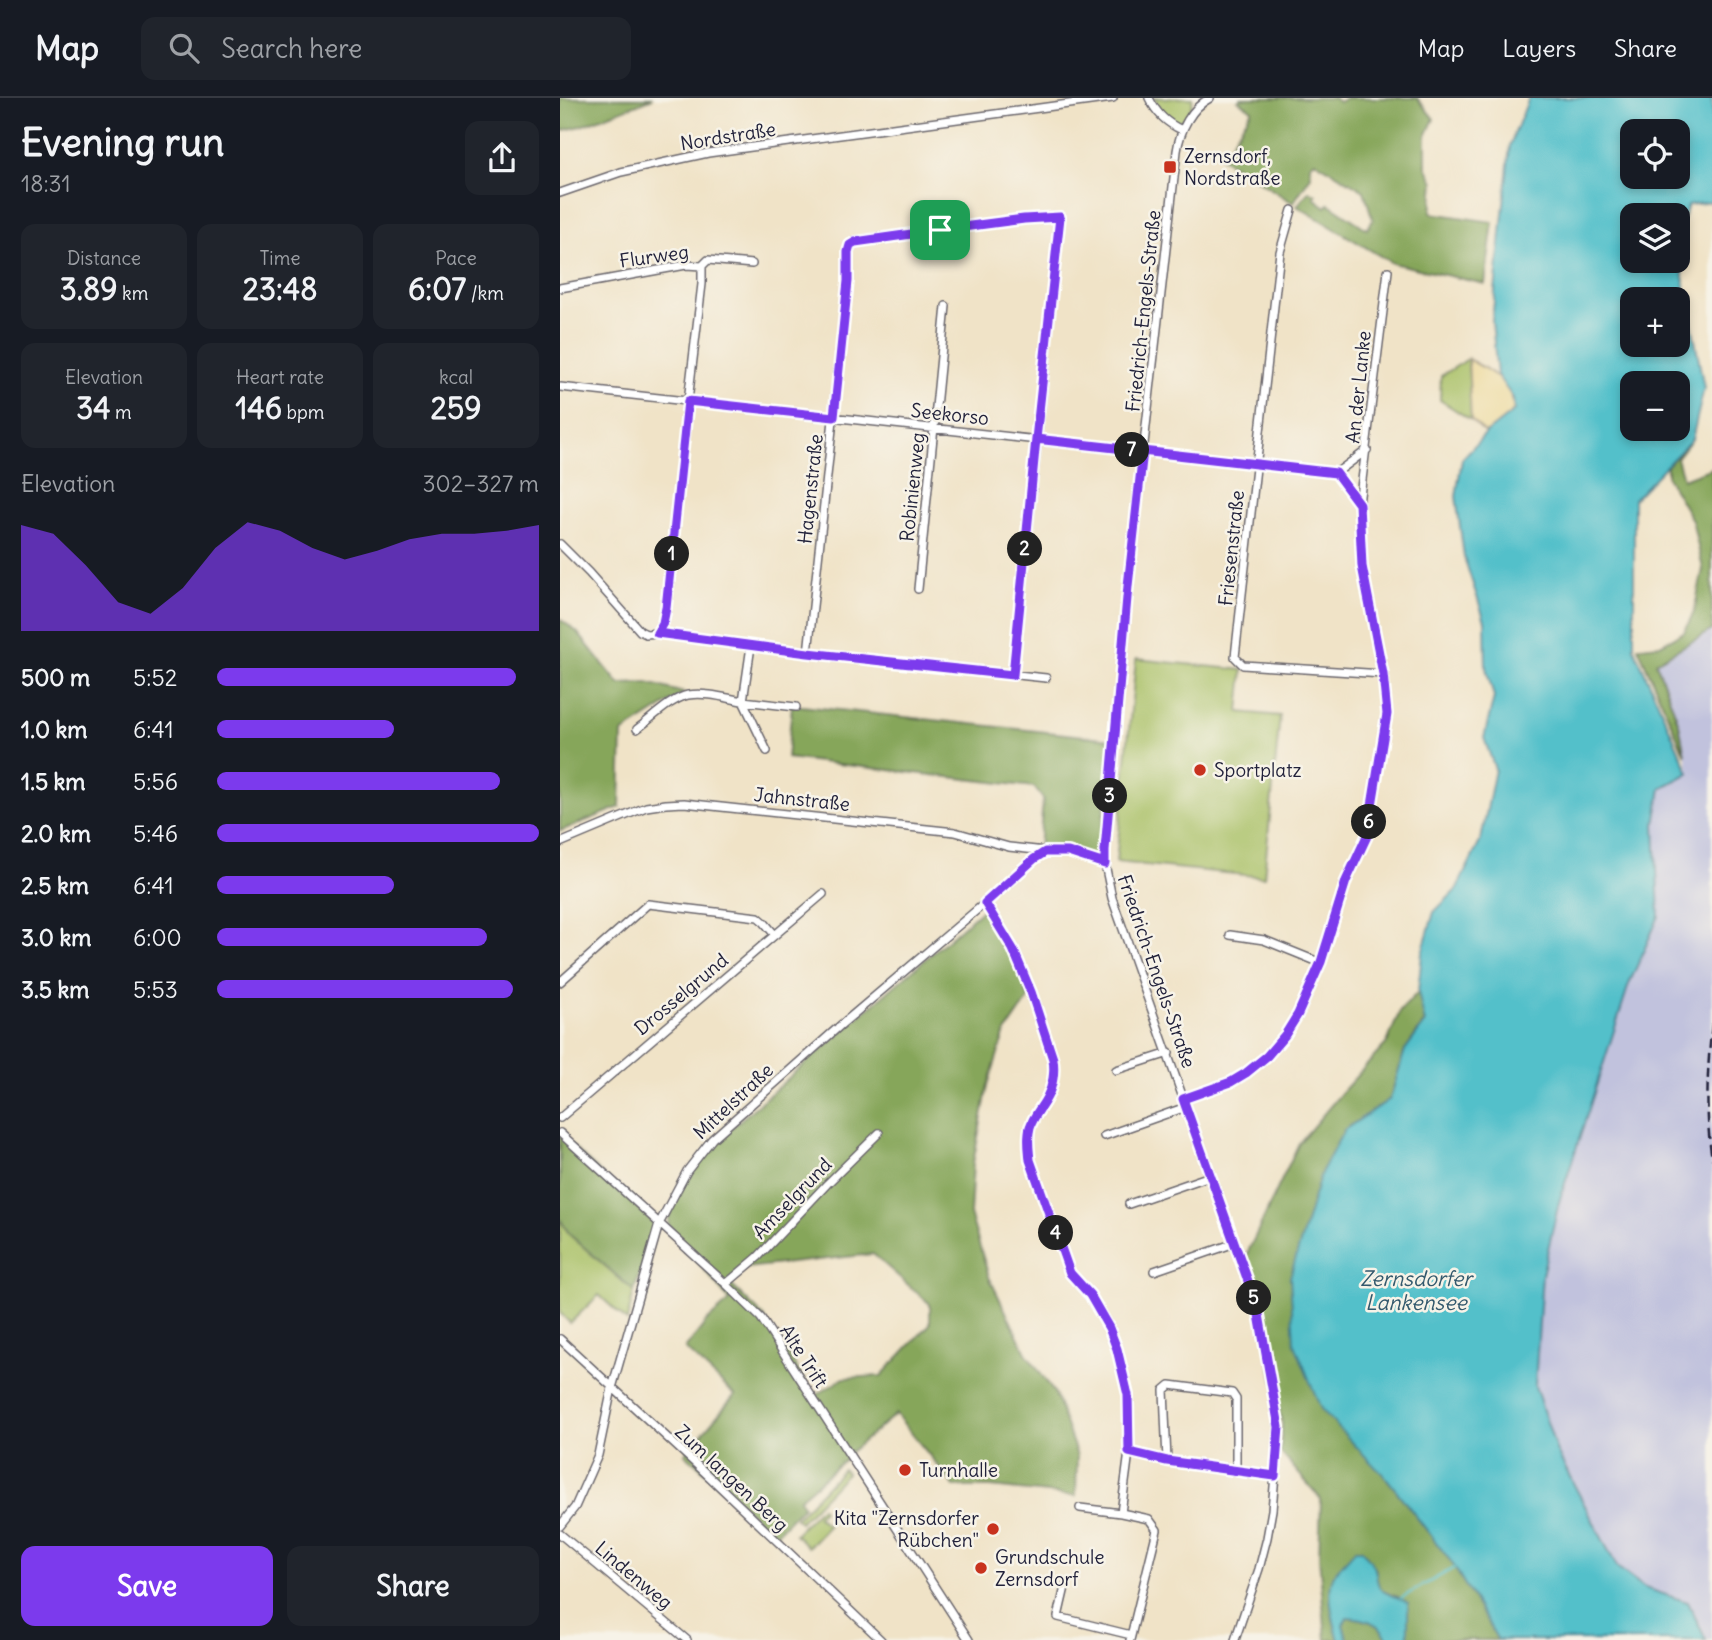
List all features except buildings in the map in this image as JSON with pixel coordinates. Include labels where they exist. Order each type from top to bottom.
[{"type":"street","name":"Nordstraße","points":[[560,193],[621,172],[708,153],[1113,98]]},
{"type":"street","points":[[1149,98],[1157,113],[1173,127],[1182,130]]},
{"type":"street","name":"Friedrich-Engels-Straße","points":[[1205,99],[1182,130],[1171,196],[1118,697],[1105,864],[1112,898],[1258,1309],[1279,1427],[1267,1538],[1235,1640]]},
{"type":"street","name":"Friesenstraße","points":[[1292,211],[1280,252],[1235,657],[1243,665],[1383,674]]},
{"type":"street","name":"Hagenstraße","points":[[808,653],[850,245],[855,242],[1024,219],[1060,217],[1036,439]]},
{"type":"street","name":"Flurweg","points":[[560,288],[686,265],[702,266],[708,260],[752,264]]},
{"type":"street","points":[[657,633],[663,623],[666,608],[702,266]]},
{"type":"street","name":"An der Lanke","points":[[1104,1136],[1231,1082],[1267,1056],[1298,1014],[1321,962],[1346,881],[1367,836],[1387,714],[1383,674],[1362,566],[1359,504],[1388,271]]},
{"type":"street","name":"Robinienweg","points":[[918,589],[946,306]]},
{"type":"street","name":"Seekorso","points":[[560,387],[1336,473]]},
{"type":"street","points":[[1013,675],[1036,439]]},
{"type":"street","points":[[1359,504],[1336,473],[1367,450]]},
{"type":"street","points":[[560,544],[640,631],[646,634],[657,633],[808,653],[1046,678]]},
{"type":"street","points":[[751,646],[743,701],[767,751]]},
{"type":"street","points":[[638,729],[676,700],[688,695],[711,695],[796,707]]},
{"type":"street","name":"Jahnstraße","points":[[560,842],[646,807],[684,803],[955,832],[1009,847],[1045,852]]},
{"type":"street","points":[[1045,852],[1068,852],[1105,864]]},
{"type":"street","name":"Mittelstraße","points":[[560,1526],[575,1507],[598,1455],[612,1388],[659,1224],[687,1171],[712,1139],[842,1024],[1045,852]]},
{"type":"street","name":"Drosselgrund","points":[[560,1118],[822,894]]},
{"type":"street","points":[[985,903],[1013,949],[1031,992],[1053,1059],[1053,1078],[1048,1097],[1030,1128],[1030,1160],[1070,1273],[1090,1295],[1109,1328],[1128,1395],[1129,1452],[1121,1513]]},
{"type":"street","points":[[560,982],[648,904],[758,917],[775,934]]},
{"type":"street","points":[[1230,935],[1265,940],[1321,962]]},
{"type":"street","points":[[1116,1070],[1168,1053]]},
{"type":"street","name":"Alte Trift","points":[[560,1133],[761,1318],[969,1640]]},
{"type":"street","name":"Amselgrund","points":[[726,1284],[758,1257],[879,1133]]},
{"type":"street","points":[[1129,1204],[1210,1176]]},
{"type":"street","points":[[1154,1271],[1235,1243]]},
{"type":"street","name":"Zum langen Berg","points":[[560,1339],[881,1640]]},
{"type":"street","points":[[1167,1461],[1164,1390],[1170,1385],[1232,1393],[1236,1399],[1236,1471]]},
{"type":"street","points":[[1129,1452],[1167,1461],[1275,1476]]},
{"type":"street","points":[[1065,1587],[1058,1617],[1130,1638],[1157,1530],[1149,1519],[1080,1508]]},
{"type":"street","name":"Lindenweg","points":[[560,1534],[687,1640]]},
{"type":"shaded area","points":[[1712,630],[1712,1640],[1706,1640],[1688,1602],[1645,1588],[1617,1567],[1557,1452],[1535,1387],[1542,1275],[1559,1202],[1629,984],[1659,916],[1655,825],[1661,788],[1689,773],[1679,724],[1656,662]]},
{"type":"green space","points":[[560,98],[653,98],[581,126],[560,131]]},
{"type":"green space","points":[[1154,98],[1192,98],[1192,106],[1186,117],[1175,122],[1161,110]]},
{"type":"green space","points":[[1334,98],[1339,102],[1346,98],[1417,98],[1434,119],[1426,136],[1426,167],[1434,182],[1431,213],[1493,222],[1485,284],[1392,263],[1297,206],[1309,191],[1326,207],[1329,204],[1367,229],[1373,220],[1364,191],[1315,161],[1310,165],[1311,176],[1293,203],[1222,158],[1252,110],[1238,100]]},
{"type":"green space","points":[[1468,359],[1471,420],[1440,400],[1441,376]]},
{"type":"green space","points":[[1692,439],[1677,458],[1683,479],[1712,468],[1712,630],[1656,662],[1679,724],[1685,755],[1638,647],[1660,645],[1684,632],[1694,612],[1703,569],[1692,520],[1667,477],[1667,466]]},
{"type":"green space","points":[[560,619],[577,632],[619,684],[648,683],[684,693],[622,733],[620,807],[560,831]]},
{"type":"green space","name":"Sportplatz","points":[[1136,659],[1243,670],[1239,712],[1280,716],[1264,877],[1116,862]]},
{"type":"green space","points":[[792,705],[1112,739],[1099,858],[1039,848],[1043,799],[1034,787],[787,758]]},
{"type":"green space","points":[[984,908],[1011,950],[1029,998],[1004,1035],[988,1085],[973,1163],[970,1214],[989,1277],[1026,1353],[1055,1394],[1077,1456],[1076,1496],[991,1487],[955,1487],[896,1414],[799,1499],[803,1506],[775,1535],[685,1454],[735,1395],[685,1349],[707,1321],[730,1301],[668,1225],[669,1215],[679,1193],[715,1142]],"holes":[[[873,1254],[930,1304],[930,1324],[881,1376],[844,1378],[815,1396],[763,1316],[729,1283],[745,1268]]]},
{"type":"green space","points":[[1418,992],[1426,1020],[1405,1050],[1390,1099],[1344,1130],[1382,1472],[1452,1563],[1498,1640],[1408,1640],[1408,1619],[1401,1598],[1384,1592],[1376,1582],[1376,1570],[1362,1550],[1331,1595],[1339,1640],[1326,1640],[1319,1557],[1321,1499],[1280,1452],[1282,1425],[1261,1307],[1245,1258],[1299,1143],[1387,1043],[1400,1011]]},
{"type":"green space","points":[[560,1135],[652,1221],[655,1227],[634,1291],[570,1235],[560,1219]]},
{"type":"green space","points":[[560,1219],[570,1235],[634,1291],[627,1321],[599,1295],[570,1323],[560,1313]]},
{"type":"green space","points":[[843,1469],[847,1473],[800,1522],[796,1518]]},
{"type":"green space","points":[[821,1507],[823,1510],[817,1516],[828,1526],[808,1547],[795,1534]]},
{"type":"green space","points":[[1347,1617],[1371,1622],[1381,1629],[1388,1640],[1348,1640],[1343,1625]]},
{"type":"sand","points":[[1468,359],[1499,379],[1512,400],[1514,411],[1486,433],[1471,420]]},
{"type":"water","name":"Zernsdorfer Lankensee","points":[[1529,98],[1712,98],[1712,202],[1690,205],[1620,203],[1620,273],[1683,273],[1685,287],[1620,287],[1620,357],[1690,357],[1690,314],[1704,388],[1692,439],[1634,499],[1634,648],[1689,773],[1661,788],[1655,825],[1659,916],[1629,984],[1559,1202],[1542,1275],[1535,1386],[1557,1452],[1617,1567],[1645,1588],[1688,1602],[1706,1640],[1498,1640],[1452,1563],[1382,1472],[1321,1409],[1294,1342],[1290,1277],[1321,1173],[1344,1130],[1390,1099],[1405,1050],[1425,1023],[1418,992],[1422,953],[1434,912],[1456,890],[1481,840],[1495,769],[1484,738],[1494,697],[1486,668],[1485,621],[1464,557],[1456,496],[1462,459],[1486,433],[1514,411],[1513,398],[1497,375],[1492,321],[1510,145]]},
{"type":"water","points":[[1355,1550],[1362,1550],[1371,1561],[1382,1590],[1408,1603],[1408,1640],[1388,1640],[1381,1629],[1371,1622],[1347,1617],[1343,1625],[1348,1640],[1339,1640],[1332,1609],[1331,1584],[1337,1570]]},
{"type":"waterway","points":[[1401,1598],[1454,1568]]},
{"type":"railway","points":[[1712,1024],[1708,1092],[1712,1159]]},
{"type":"place","name":"Zernsdorf, Nordstraße","points":[[1170,167]]},
{"type":"place","name":"Sportplatz","points":[[1200,770]]},
{"type":"place","name":"Turnhalle","points":[[905,1470]]},
{"type":"place","name":"Kita \"Zernsdorfer Rübchen\"","points":[[993,1529]]},
{"type":"place","name":"Grundschule Zernsdorf","points":[[981,1568]]},
{"type":"route","points":[[940,230],[855,242],[850,245],[834,417],[688,401],[666,608],[663,623],[657,633],[808,653],[1013,675],[1036,439],[1143,451],[1128,586],[1105,864],[1068,852],[1045,852],[985,903],[1013,949],[1031,992],[1053,1059],[1053,1078],[1048,1097],[1030,1128],[1030,1160],[1070,1273],[1090,1295],[1109,1328],[1117,1349],[1128,1395],[1129,1452],[1167,1461],[1275,1476],[1279,1427],[1258,1309],[1183,1099],[1231,1082],[1246,1073],[1258,1065],[1285,1035],[1298,1014],[1321,962],[1346,881],[1367,836],[1387,714],[1383,674],[1362,566],[1359,504],[1336,473],[1256,463],[1036,439],[1060,217],[940,230]]}]
